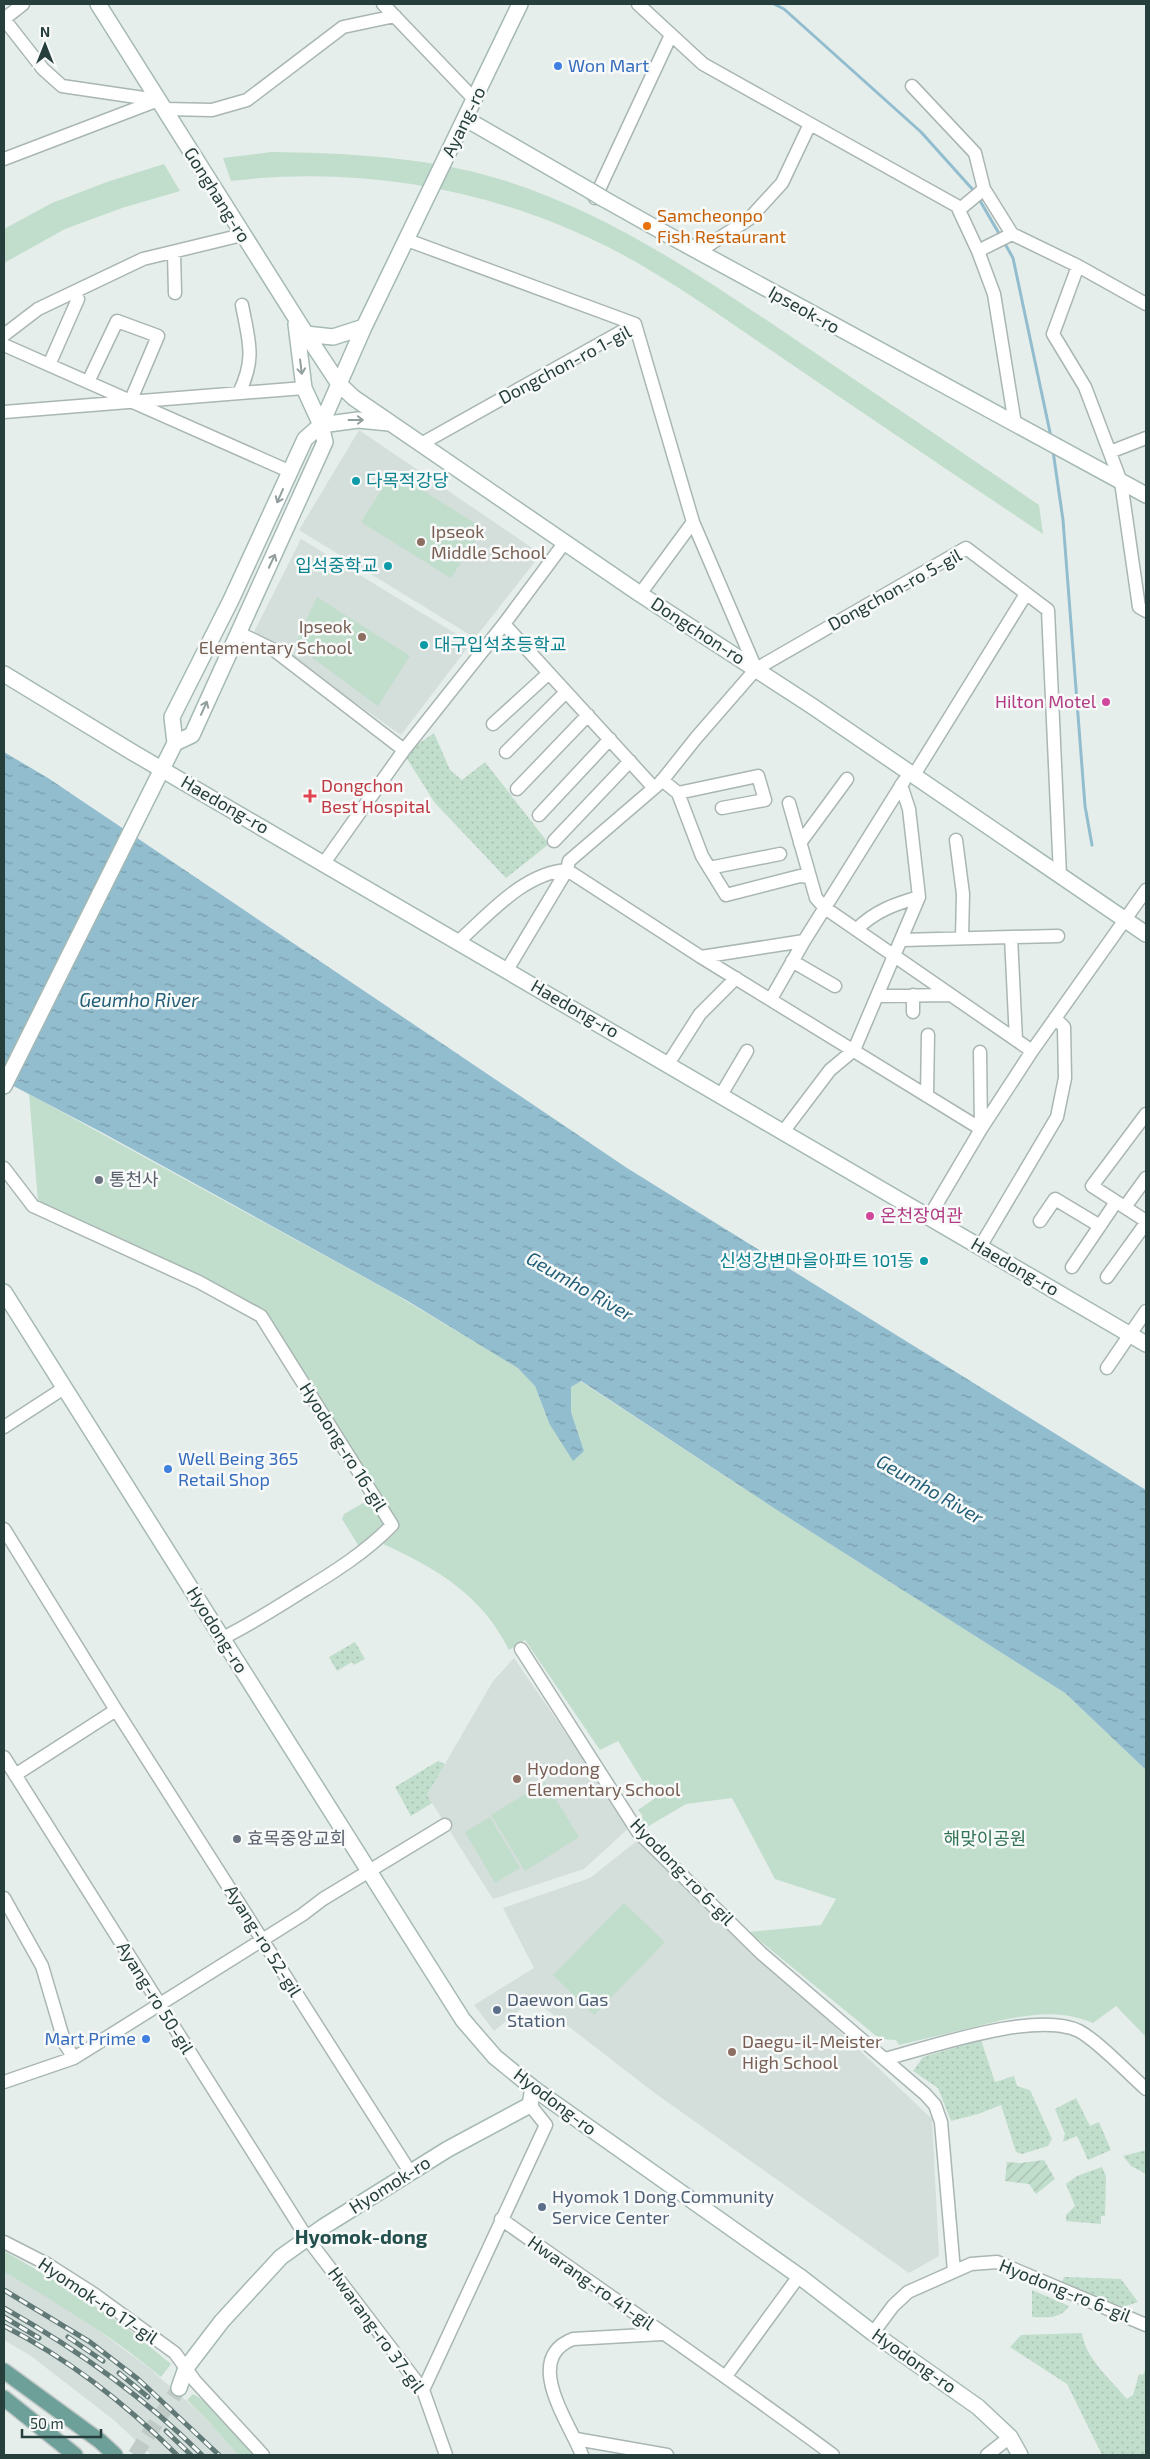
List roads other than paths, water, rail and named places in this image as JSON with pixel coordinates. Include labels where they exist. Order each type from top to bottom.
[{"type":"main road","name":"Gonghang-ro","points":[[98,4],[295,319],[339,384]]},
{"type":"main road","name":"Ayang-ro","points":[[321,425],[364,327],[520,4]]},
{"type":"main road","name":"Ipseok-ro","points":[[466,119],[596,196],[1146,495]]},
{"type":"main road","points":[[174,743],[192,735],[325,442],[321,425],[304,388],[295,319]]},
{"type":"main road","points":[[306,334],[333,337],[364,327]]},
{"type":"main road","name":"Dongchon-ro","points":[[339,384],[354,398],[640,594],[756,669],[1146,934]]},
{"type":"main road","points":[[4,1086],[174,743],[172,717],[231,600],[305,439],[321,425],[358,420],[392,424]]},
{"type":"main road","name":"Haedong-ro","points":[[4,674],[132,752],[324,862],[1146,1344]]},
{"type":"main road","name":"Hyodong-ro","points":[[4,1292],[463,2020],[495,2057],[533,2088],[799,2276],[874,2333],[978,2407],[1010,2436],[1020,2455]]},
{"type":"main road","points":[[530,2105],[533,2088]]},
{"type":"main road","name":"Hyomok-ro","points":[[179,2388],[186,2368],[222,2321],[282,2257],[307,2238],[410,2172],[448,2149],[530,2105]]},
{"type":"main road","points":[[4,2371],[100,2440],[115,2455]]},
{"type":"main road","points":[[4,2398],[75,2455]]},
{"type":"street","points":[[4,159],[157,100],[62,86],[43,69],[4,19],[23,4]]},
{"type":"street","points":[[384,4],[475,100]]},
{"type":"street","points":[[638,4],[703,64],[957,206],[978,250],[994,294],[1015,424]]},
{"type":"street","points":[[164,109],[212,110],[247,100],[343,27],[395,16]]},
{"type":"street","points":[[596,196],[671,35]]},
{"type":"street","points":[[912,86],[974,153],[984,189],[1012,234],[1078,266],[1146,304]]},
{"type":"street","points":[[698,252],[749,219],[782,183],[810,124]]},
{"type":"street","points":[[960,209],[984,189]]},
{"type":"street","points":[[978,250],[1012,234]]},
{"type":"street","points":[[4,335],[38,309],[143,260],[242,235]]},
{"type":"street","points":[[407,240],[635,324]]},
{"type":"street","points":[[174,252],[174,292]]},
{"type":"street","points":[[1078,266],[1053,334],[1085,387],[1121,482],[1143,609]]},
{"type":"street","points":[[49,366],[78,299]]},
{"type":"street","points":[[239,393],[247,377],[250,362],[250,345],[242,305]]},
{"type":"street","points":[[88,382],[117,321],[158,336],[130,402]]},
{"type":"street","name":"Dongchon-ro 1-gil","points":[[421,444],[635,324],[694,522],[756,669]]},
{"type":"street","points":[[4,345],[291,472]]},
{"type":"street","points":[[4,412],[304,388]]},
{"type":"street","points":[[1110,452],[1146,438]]},
{"type":"street","points":[[640,594],[694,522]]},
{"type":"street","points":[[324,862],[404,750],[504,624],[565,542]]},
{"type":"street","name":"Dongchon-ro 5-gil","points":[[756,669],[966,548],[1026,594]]},
{"type":"street","points":[[771,999],[804,941],[901,785],[912,774],[1026,594],[1048,610],[1060,876]]},
{"type":"street","points":[[504,624],[630,761],[658,784],[678,793],[758,776],[765,800],[722,808]]},
{"type":"street","points":[[239,633],[274,650],[404,750]]},
{"type":"street","points":[[507,970],[567,870],[569,861],[658,784],[756,669]]},
{"type":"street","points":[[493,724],[549,673]]},
{"type":"street","points":[[506,752],[566,692]]},
{"type":"street","points":[[517,788],[588,715]]},
{"type":"street","points":[[539,816],[610,739]]},
{"type":"street","points":[[554,841],[630,761]]},
{"type":"street","points":[[800,843],[846,780]]},
{"type":"street","points":[[783,1132],[830,1070],[854,1050],[919,897],[909,809],[901,785]]},
{"type":"street","points":[[678,793],[702,856],[726,895],[800,876],[810,877]]},
{"type":"street","points":[[789,803],[816,898],[825,908],[1032,1051]]},
{"type":"street","points":[[956,840],[963,894],[962,938]]},
{"type":"street","points":[[709,868],[780,854]]},
{"type":"street","points":[[459,942],[512,892],[552,871],[567,870],[701,957],[981,1129]]},
{"type":"street","points":[[929,1217],[981,1129],[1032,1051],[1146,890]]},
{"type":"street","points":[[857,929],[875,914],[893,904],[919,897]]},
{"type":"street","points":[[1011,936],[1016,1040]]},
{"type":"street","points":[[902,940],[1058,936]]},
{"type":"street","points":[[701,957],[804,941]]},
{"type":"street","points":[[792,961],[835,986]]},
{"type":"street","points":[[668,1064],[700,1014],[736,978]]},
{"type":"street","points":[[913,995],[914,1012]]},
{"type":"street","points":[[878,996],[950,995]]},
{"type":"street","points":[[980,1247],[1057,1118],[1064,1078],[1066,1048],[1064,1027],[1055,1018]]},
{"type":"street","points":[[927,1096],[928,1035]]},
{"type":"street","points":[[721,1095],[747,1051]]},
{"type":"street","points":[[980,1052],[981,1129]]},
{"type":"street","points":[[1107,1277],[1146,1222],[1092,1186],[1146,1114]]},
{"type":"street","name":"Hyodong-ro 16-gil","points":[[4,1168],[33,1206],[201,1283],[261,1316],[392,1526],[374,1544],[333,1572],[223,1638]]},
{"type":"street","points":[[1072,1267],[1100,1226],[1146,1178]]},
{"type":"street","points":[[1040,1221],[1054,1199],[1100,1226]]},
{"type":"street","points":[[1107,1368],[1146,1311]]},
{"type":"street","points":[[4,1427],[64,1388]]},
{"type":"street","name":"Ayang-ro 52-gil","points":[[4,1529],[116,1710],[410,2172]]},
{"type":"street","name":"Hyodong-ro 6-gil","points":[[521,1649],[638,1832],[761,1953],[925,2094],[934,2106],[941,2122],[954,2271]]},
{"type":"street","points":[[15,1775],[116,1710]]},
{"type":"street","name":"Ayang-ro 50-gil","points":[[4,1757],[307,2238]]},
{"type":"street","points":[[4,2082],[74,2058],[445,1825]]},
{"type":"street","points":[[4,1898],[42,1966],[65,2044],[74,2058]]},
{"type":"street","points":[[884,2059],[1010,2027],[1052,2023],[1079,2032],[1146,2089]]},
{"type":"street","name":"Hyodong-ro","points":[[501,2219],[546,2125],[530,2105]]},
{"type":"street","points":[[423,2390],[501,2219]]},
{"type":"street","name":"Hwarang-ro 41-gil","points":[[501,2219],[662,2334],[726,2376],[833,2455]]},
{"type":"street","name":"Hwarang-ro 37-gil","points":[[307,2238],[423,2390],[446,2455]]},
{"type":"street","name":"Hyomok-ro 17-gil","points":[[4,2242],[46,2264],[94,2294],[174,2353],[263,2455]]},
{"type":"street","name":"Hyodong-ro 6-gil","points":[[874,2333],[893,2306],[908,2292],[970,2264],[998,2262],[1146,2325]]},
{"type":"street","points":[[726,2376],[799,2276]]},
{"type":"street","points":[[582,2455],[552,2388],[548,2371],[551,2356],[561,2344],[587,2337],[662,2334]]},
{"type":"street","points":[[987,2455],[1010,2436]]},
{"type":"street","points":[[576,2439],[667,2455]]},
{"type":"water","name":"Geumho River","points":[[4,752],[48,778],[627,1168],[1146,1490],[1146,1770],[1065,1693],[786,1516],[581,1381],[571,1387],[571,1412],[584,1451],[573,1461],[549,1423],[535,1386],[518,1368],[406,1300],[103,1133],[4,1081]]},
{"type":"waterway","points":[[774,4],[784,9],[921,132],[974,191]]},
{"type":"waterway","points":[[979,199],[1001,237]]},
{"type":"waterway","points":[[1004,242],[1013,258],[1051,437]]},
{"type":"waterway","points":[[1053,451],[1063,520],[1085,806],[1092,845]]},
{"type":"tunnel","points":[[135,2455],[179,2388]]},
{"type":"railway","points":[[4,2290],[90,2342],[138,2379],[219,2455]]},
{"type":"railway","points":[[4,2308],[31,2323],[108,2375],[157,2413],[202,2455]]},
{"type":"railway","points":[[4,2317],[39,2338]]},
{"type":"railway","points":[[4,2326],[51,2353],[96,2384],[138,2418],[177,2455]]},
{"type":"railway","points":[[68,2337],[103,2361]]},
{"type":"railway","points":[[119,2373],[148,2397]]},
{"type":"railway","points":[[166,2431],[191,2455]]},
{"type":"place","name":"Won Mart","points":[[558,66]]},
{"type":"place","name":"Samcheonpo Fish Restaurant","points":[[647,226]]},
{"type":"place","name":"다목적강당","points":[[356,481]]},
{"type":"place","name":"Ipseok Middle School","points":[[421,542]]},
{"type":"place","name":"입석중학교","points":[[388,566]]},
{"type":"place","name":"Ipseok Elementary School","points":[[362,637]]},
{"type":"place","name":"대구입석초등학교","points":[[424,645]]},
{"type":"place","name":"Hilton Motel","points":[[1106,702]]},
{"type":"place","name":"Dongchon Best Hospital","points":[[310,796]]},
{"type":"place","name":"통천사","points":[[99,1180]]},
{"type":"place","name":"온천장여관","points":[[870,1216]]},
{"type":"place","name":"신성강변마을아파트 101동","points":[[924,1261]]},
{"type":"place","name":"Well Being 365 Retail Shop","points":[[168,1469]]},
{"type":"place","name":"Hyodong Elementary School","points":[[517,1779]]},
{"type":"place","name":"효목중앙교회","points":[[237,1839]]},
{"type":"place","name":"Daewon Gas Station","points":[[497,2010]]},
{"type":"place","name":"Mart Prime","points":[[146,2039]]},
{"type":"place","name":"Daegu-il-Meister High School","points":[[732,2052]]},
{"type":"place","name":"Hyomok 1 Dong Community Service Center","points":[[542,2207]]},
{"type":"district","name":"Hyomok-dong","points":[[361,2237]]},
{"type":"park label","name":"해맞이공원","points":[[985,1839]]}]
